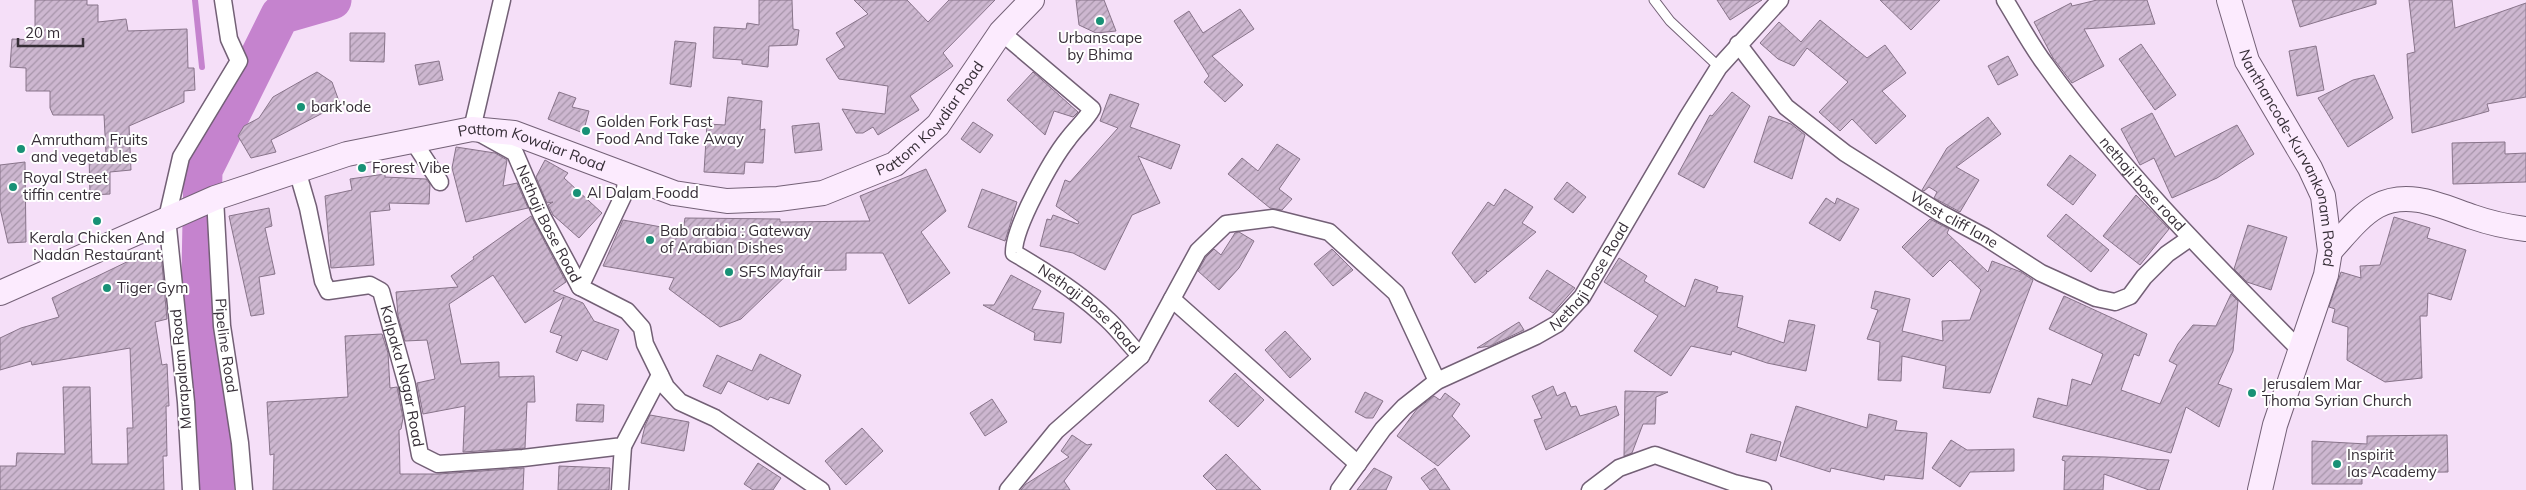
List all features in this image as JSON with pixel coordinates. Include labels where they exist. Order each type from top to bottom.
[{"type":"main road","name":"Nanthancode-Kurvankonam Road","points":[[2229,0],[2247,61],[2310,168],[2324,196],[2330,251],[2326,275],[2275,425],[2260,490]]},
{"type":"main road","name":"Pattom Kowdiar Road","points":[[0,293],[215,198],[347,154],[472,129],[514,133],[674,193],[727,201],[778,199],[823,193],[895,164],[938,125],[1001,32],[1029,1]]},
{"type":"main road","points":[[2330,251],[2356,223],[2376,207],[2395,199],[2415,199],[2476,218],[2526,229]]},
{"type":"street","name":"Marapalam Road","points":[[191,490],[186,402],[167,218],[181,156],[239,61],[229,39],[224,0]]},
{"type":"street","points":[[472,129],[502,0]]},
{"type":"street","name":"Nethaji Bose Road","points":[[1339,490],[1383,429],[1404,407],[1437,381],[1536,336],[1557,324],[1582,297],[1687,118],[1720,67],[1738,44],[1780,0]]},
{"type":"street","name":"nethaji bose road","points":[[2004,0],[2044,64],[2120,159],[2190,238],[2301,352]]},
{"type":"street","name":"Nethaji Bose Road","points":[[1001,32],[1092,109],[1086,119],[1067,140],[1027,208],[1014,242],[1014,253],[1055,278],[1109,320],[1141,356],[1056,430],[1008,490]]},
{"type":"street","name":"West cliff lane","points":[[1738,44],[1786,107],[1845,153],[1940,213],[1986,237],[2041,274],[2096,298],[2115,302],[2130,296],[2144,277],[2190,238]]},
{"type":"street","name":"Nethaji Bose Road","points":[[472,129],[515,153],[542,216],[580,287],[627,311],[642,328],[645,344],[666,387],[680,402],[715,418],[821,490]]},
{"type":"street","points":[[414,141],[440,182]]},
{"type":"street","name":"Kalpaka Nagar Road","points":[[297,170],[308,208],[323,281],[328,291],[370,285],[381,291],[407,385],[420,454],[438,464],[544,456],[623,446]]},
{"type":"street","points":[[580,287],[624,194],[627,176]]},
{"type":"street","name":"Pipeline Road","points":[[215,198],[222,326],[240,443],[244,490]]},
{"type":"street","points":[[1141,356],[1198,251],[1226,224],[1273,218],[1329,232],[1396,293],[1437,381]]},
{"type":"street","points":[[1172,298],[1358,464]]},
{"type":"street","points":[[620,490],[623,446],[660,375]]},
{"type":"street","points":[[1590,490],[1619,468],[1655,455],[1734,484],[1763,490]]},
{"type":"lane","points":[[1654,0],[1670,21],[1720,67]]},
{"type":"building","points":[[35,0],[87,0],[87,5],[98,5],[98,22],[126,19],[128,31],[187,29],[188,68],[194,68],[195,90],[184,91],[184,102],[129,126],[131,170],[110,172],[110,194],[90,195],[89,155],[106,154],[104,115],[53,115],[50,108],[50,91],[26,91],[26,68],[10,67],[12,39],[35,40]]},
{"type":"building","points":[[759,0],[792,0],[793,29],[799,30],[797,45],[769,46],[768,67],[742,64],[742,60],[713,58],[714,27],[746,29],[747,23],[759,25]]},
{"type":"building","points":[[854,0],[907,0],[928,22],[949,0],[995,0],[943,53],[953,66],[910,96],[919,110],[878,135],[873,127],[863,133],[856,133],[842,109],[885,114],[888,86],[839,79],[826,59],[845,47],[836,33],[868,14]]},
{"type":"building","name":"Urbanscape by Bhima","points":[[1076,0],[1104,0],[1116,31],[1096,33],[1079,25]]},
{"type":"building","points":[[1717,0],[1762,0],[1730,20]]},
{"type":"building","points":[[1880,0],[1940,0],[1911,30]]},
{"type":"building","points":[[2097,0],[2147,0],[2155,24],[2084,29],[2104,66],[2072,83],[2053,58],[2034,22],[2071,3],[2072,6]]},
{"type":"building","points":[[2292,0],[2376,0],[2376,4],[2300,27]]},
{"type":"building","points":[[2409,0],[2452,0],[2455,28],[2526,3],[2526,97],[2487,104],[2489,111],[2412,133],[2407,54],[2415,52]]},
{"type":"building","points":[[1240,9],[1254,29],[1212,56],[1243,85],[1225,102],[1204,82],[1209,76],[1174,21],[1189,11],[1203,33]]},
{"type":"building","points":[[1820,20],[1867,58],[1885,45],[1906,73],[1882,91],[1906,116],[1876,144],[1852,119],[1840,131],[1819,112],[1848,82],[1807,48],[1794,66],[1778,59],[1760,43],[1779,22],[1801,42]]},
{"type":"building","points":[[350,33],[385,33],[384,62],[350,61]]},
{"type":"building","points":[[675,41],[696,43],[691,87],[670,84]]},
{"type":"building","points":[[2141,44],[2176,95],[2155,110],[2119,59]]},
{"type":"building","points":[[2316,46],[2324,90],[2297,96],[2289,51]]},
{"type":"building","points":[[2008,56],[2018,75],[1998,85],[1988,66]]},
{"type":"building","points":[[439,61],[443,80],[419,85],[415,65]]},
{"type":"building","name":"bark'ode","points":[[317,72],[332,82],[340,104],[271,140],[276,152],[251,158],[238,136],[244,126],[259,118],[273,97]]},
{"type":"building","points":[[1033,72],[1078,112],[1073,117],[1054,111],[1045,135],[1007,100]]},
{"type":"building","points":[[2374,75],[2393,118],[2348,147],[2318,98],[2353,80]]},
{"type":"building","points":[[559,92],[576,98],[572,107],[589,111],[583,133],[548,119]]},
{"type":"building","points":[[1732,92],[1750,106],[1704,188],[1678,174],[1710,115],[1712,116]]},
{"type":"building","points":[[1110,94],[1139,104],[1130,127],[1180,145],[1171,169],[1138,156],[1160,203],[1132,215],[1105,270],[1073,253],[1040,246],[1047,219],[1051,220],[1053,215],[1078,224],[1079,222],[1056,206],[1065,180],[1070,182],[1118,128],[1100,121]]},
{"type":"building","points":[[728,97],[762,101],[760,130],[765,129],[763,163],[745,162],[744,174],[704,172],[707,124],[725,125]]},
{"type":"building","points":[[2152,113],[2175,157],[2237,125],[2254,154],[2217,178],[2172,198],[2154,158],[2140,165],[2121,129]]},
{"type":"building","points":[[1769,116],[1791,124],[1805,135],[1792,179],[1754,162]]},
{"type":"building","points":[[1988,117],[2001,134],[1956,167],[1979,180],[1960,212],[1934,198],[1937,192],[1929,187],[1924,191],[1922,190],[1947,148]]},
{"type":"building","points":[[973,122],[993,135],[980,153],[961,139]]},
{"type":"building","points":[[819,123],[822,150],[795,153],[792,126]]},
{"type":"building","points":[[2505,142],[2505,154],[2526,153],[2526,182],[2453,184],[2452,143]]},
{"type":"building","points":[[1277,144],[1300,159],[1279,189],[1292,199],[1282,210],[1270,208],[1228,174],[1242,158],[1258,171]]},
{"type":"building","points":[[456,147],[495,153],[507,160],[503,186],[517,183],[528,208],[466,222],[452,168]]},
{"type":"building","points":[[2070,155],[2096,175],[2073,205],[2047,185]]},
{"type":"building","points":[[545,160],[568,173],[564,178],[602,213],[579,238],[553,215],[548,205],[553,202],[547,203],[536,177]]},
{"type":"building","name":"Royal Street tiffin centre","points":[[25,162],[26,242],[8,243],[0,208],[0,165]]},
{"type":"building","points":[[926,169],[946,211],[921,232],[950,273],[909,304],[883,253],[846,253],[846,270],[791,271],[741,319],[720,327],[669,289],[674,278],[603,266],[623,220],[683,231],[685,218],[780,219],[780,222],[870,221],[860,196]]},
{"type":"building","points":[[385,174],[385,177],[426,179],[430,184],[429,204],[389,203],[390,210],[370,212],[374,265],[331,268],[325,196],[352,190],[350,179]]},
{"type":"building","points":[[1567,182],[1586,197],[1573,213],[1554,199]]},
{"type":"building","points":[[982,189],[1017,202],[1005,241],[968,227]]},
{"type":"building","points":[[1505,189],[1533,207],[1522,223],[1536,232],[1488,272],[1486,270],[1487,273],[1475,283],[1452,253],[1488,202],[1494,206]]},
{"type":"building","points":[[2136,195],[2169,229],[2140,265],[2103,236]]},
{"type":"building","points":[[1826,198],[1835,204],[1837,198],[1859,209],[1840,241],[1809,223]]},
{"type":"building","points":[[269,208],[272,226],[265,228],[275,274],[259,277],[264,314],[251,316],[229,216]]},
{"type":"building","points":[[2066,214],[2109,250],[2091,272],[2047,236]]},
{"type":"building","points":[[531,216],[566,282],[553,291],[583,303],[594,321],[619,330],[607,360],[582,350],[577,361],[556,352],[562,336],[550,332],[564,297],[525,323],[493,275],[449,304],[461,364],[499,362],[499,377],[534,376],[535,402],[527,402],[525,448],[463,452],[465,406],[423,414],[417,383],[435,379],[427,340],[405,341],[398,316],[396,292],[458,287],[451,276],[474,259],[473,257]]},
{"type":"building","points":[[2394,217],[2430,228],[2427,238],[2466,250],[2451,300],[2428,293],[2427,316],[2420,316],[2422,378],[2385,382],[2347,360],[2348,327],[2332,322],[2335,309],[2329,307],[2341,272],[2361,278],[2360,266],[2380,265]]},
{"type":"building","points":[[1930,219],[1949,229],[1947,233],[1988,272],[1992,261],[2021,272],[2033,280],[1990,393],[1943,388],[1946,366],[1902,356],[1901,381],[1878,380],[1880,342],[1867,339],[1878,310],[1871,308],[1875,291],[1910,299],[1902,331],[1943,341],[1942,321],[1970,320],[1981,290],[1950,260],[1933,277],[1902,247]]},
{"type":"building","points":[[2248,225],[2287,237],[2271,290],[2247,282],[2234,269]]},
{"type":"building","points":[[1239,232],[1254,241],[1239,268],[1219,290],[1198,271],[1206,257],[1214,249],[1221,255],[1235,233]]},
{"type":"building","points":[[1332,249],[1353,270],[1333,286],[1314,264]]},
{"type":"building","points":[[161,253],[167,319],[155,322],[162,365],[167,364],[169,406],[166,406],[167,456],[163,456],[164,490],[0,490],[0,466],[16,466],[17,453],[65,454],[63,387],[90,387],[92,464],[128,464],[127,428],[133,428],[130,348],[32,365],[31,361],[0,370],[0,338],[21,328],[59,317],[52,298],[135,258]]},
{"type":"building","points":[[1619,258],[1647,276],[1644,281],[1685,307],[1695,279],[1718,287],[1716,292],[1743,296],[1737,327],[1784,343],[1789,320],[1815,325],[1806,371],[1767,363],[1732,351],[1731,355],[1691,346],[1671,376],[1634,351],[1658,316],[1604,282]]},
{"type":"building","points":[[1547,270],[1575,288],[1553,313],[1529,298]]},
{"type":"building","points":[[1011,275],[1041,291],[1032,309],[1064,313],[1061,343],[1034,340],[1035,333],[983,305],[994,305]]},
{"type":"building","points":[[2231,294],[2238,301],[2233,351],[2218,384],[2232,389],[2219,427],[2186,407],[2171,453],[2033,417],[2038,398],[2067,406],[2072,379],[2091,385],[2103,354],[2049,329],[2064,296],[2147,334],[2139,356],[2134,354],[2121,390],[2160,404],[2177,365],[2169,361],[2178,344],[2193,325],[2216,326]]},
{"type":"building","points":[[1519,322],[1524,330],[1490,346],[1477,348]]},
{"type":"building","points":[[1285,331],[1311,359],[1290,378],[1265,350]]},
{"type":"building","points":[[382,334],[388,353],[390,388],[397,387],[403,418],[401,429],[399,430],[400,474],[439,474],[524,468],[523,490],[273,490],[274,454],[270,455],[267,402],[348,397],[345,336]]},
{"type":"building","points":[[760,354],[801,375],[789,404],[770,397],[768,400],[728,381],[721,394],[703,386],[717,355],[752,371]]},
{"type":"building","points":[[1235,373],[1264,400],[1238,427],[1209,401]]},
{"type":"building","points":[[1553,386],[1557,396],[1565,392],[1571,407],[1576,406],[1580,416],[1616,406],[1619,415],[1546,450],[1534,420],[1542,418],[1532,396]]},
{"type":"building","points":[[1625,391],[1668,392],[1656,397],[1655,424],[1643,424],[1632,453],[1624,456]]},
{"type":"building","points":[[1365,392],[1383,401],[1373,418],[1366,418],[1355,412]]},
{"type":"building","points":[[1445,393],[1460,404],[1452,416],[1470,436],[1438,466],[1397,436],[1417,409],[1434,396],[1440,400]]},
{"type":"building","points":[[992,399],[1007,422],[985,436],[970,413]]},
{"type":"building","points":[[577,404],[604,405],[603,422],[576,421]]},
{"type":"building","points":[[1796,406],[1867,428],[1869,414],[1897,421],[1895,430],[1927,433],[1923,479],[1885,475],[1884,480],[1831,468],[1830,472],[1780,456]]},
{"type":"building","points":[[650,415],[689,422],[684,451],[641,443]]},
{"type":"building","points":[[862,428],[883,451],[846,485],[825,461]]},
{"type":"building","points":[[1751,434],[1781,442],[1776,461],[1746,452]]},
{"type":"building","points":[[1072,435],[1087,445],[1092,444],[1064,481],[1070,490],[1021,490],[1026,484],[1069,457],[1061,451]]},
{"type":"building","points":[[2447,435],[2448,472],[2362,473],[2362,484],[2312,484],[2312,441],[2367,444],[2367,436]]},
{"type":"building","points":[[1951,440],[1967,450],[2014,449],[2014,471],[1970,472],[1960,487],[1932,468]]},
{"type":"building","points":[[1226,454],[1261,490],[1217,490],[1203,476]]},
{"type":"building","points":[[2063,456],[2169,460],[2159,490],[2149,490],[2104,474],[2103,490],[2064,490],[2065,461],[2062,460]]},
{"type":"building","points":[[758,463],[781,478],[773,490],[753,490],[744,484]]},
{"type":"building","points":[[559,466],[610,468],[609,490],[558,490]]},
{"type":"building","points":[[1374,468],[1392,477],[1386,490],[1357,490]]},
{"type":"building","points":[[1435,468],[1450,490],[1430,490],[1421,478]]},
{"type":"waterway","points":[[195,0],[202,67]]},
{"type":"waterway","points":[[215,490],[210,407],[200,324],[203,170],[280,15],[332,0]]},
{"type":"place","name":"Urbanscape by Bhima","points":[[1100,21]]},
{"type":"place","name":"bark'ode","points":[[301,107]]},
{"type":"place","name":"Golden Fork Fast Food And Take Away","points":[[586,131]]},
{"type":"place","name":"Amrutham Fruits and vegetables","points":[[21,149]]},
{"type":"place","name":"Forest Vibe","points":[[362,168]]},
{"type":"place","name":"Royal Street tiffin centre","points":[[13,187]]},
{"type":"place","name":"Al Dalam Foodd","points":[[577,193]]},
{"type":"place","name":"Kerala Chicken And Nadan Restaurant","points":[[97,221]]},
{"type":"place","name":"Bab arabia : Gateway of Arabian Dishes","points":[[650,240]]},
{"type":"place","name":"SFS Mayfair","points":[[729,272]]},
{"type":"place","name":"Tiger Gym","points":[[107,288]]},
{"type":"place","name":"Jerusalem Mar Thoma Syrian Church","points":[[2252,393]]},
{"type":"place","name":"Inspirit Ias Academy","points":[[2337,464]]}]
